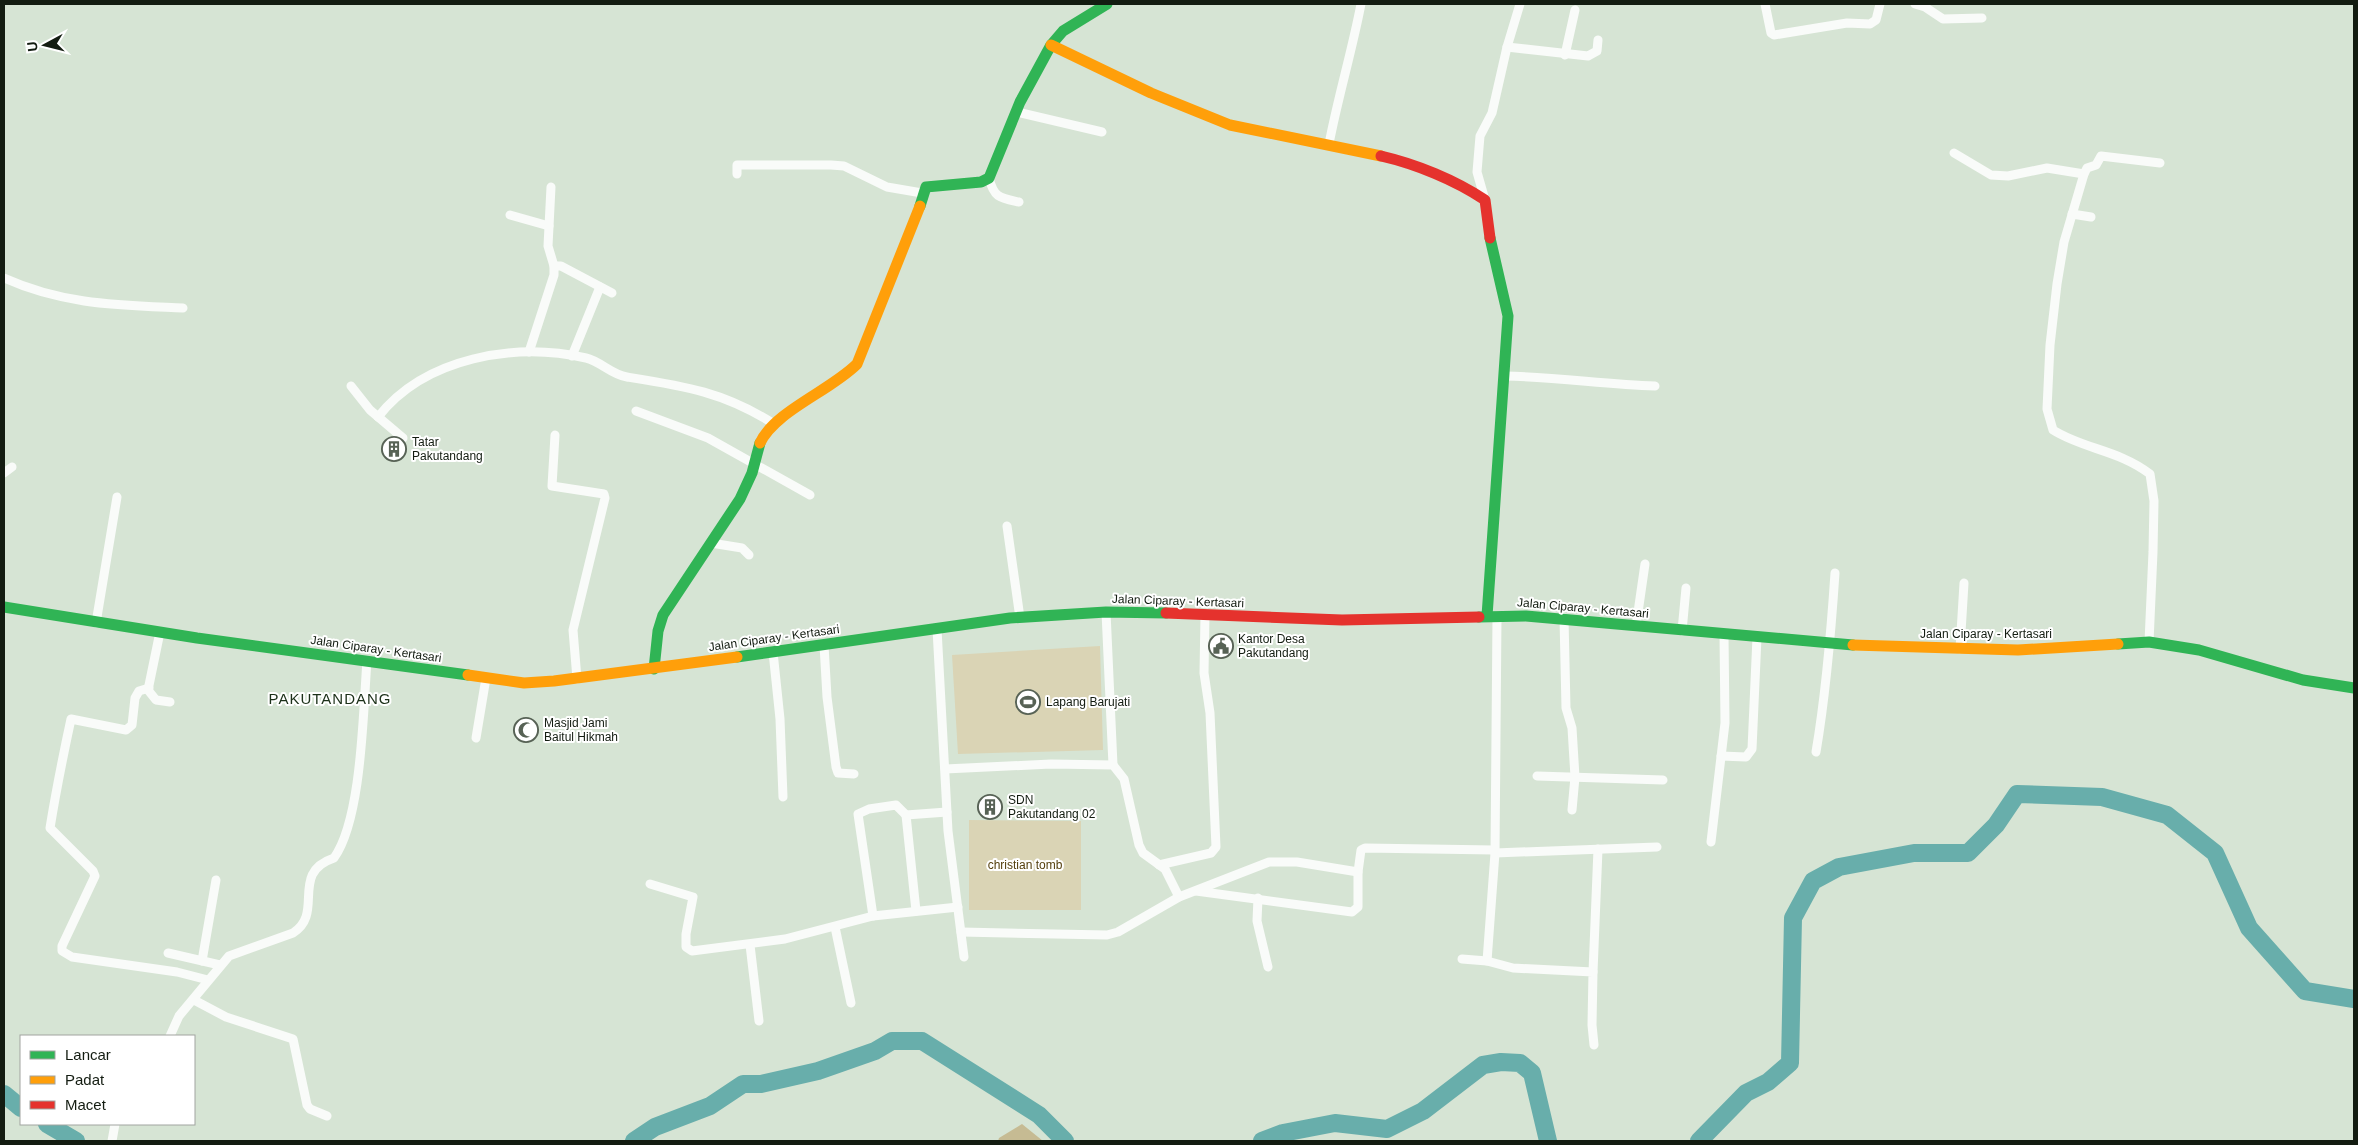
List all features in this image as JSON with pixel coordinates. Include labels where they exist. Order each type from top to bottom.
[{"type":"main road","points":[[654,669],[658,631],[663,615],[739,501],[750,480],[755,453],[774,424],[826,391],[848,374],[857,364],[916,218],[922,193],[929,185],[981,182],[989,178],[1016,112],[1051,45],[1063,31],[1107,4]]},
{"type":"main road","points":[[1051,45],[1151,93],[1230,125],[1399,160],[1469,189],[1485,200],[1491,250],[1508,316],[1492,616]]},
{"type":"main road","name":"Jalan Ciparay - Kertasari","points":[[4,607],[96,623],[524,682],[577,679],[1020,618],[1106,612],[1342,620],[1492,616],[1564,618],[1828,644],[1960,649],[2018,650],[2149,642],[2199,650],[2303,680],[2354,688]]},
{"type":"street","points":[[1329,144],[1334,112],[1349,66],[1361,4]]},
{"type":"street","points":[[1485,200],[1477,172],[1480,136],[1492,113],[1507,47],[1520,4]]},
{"type":"street","points":[[1765,4],[1771,32],[1774,35],[1847,23],[1874,23],[1880,4]]},
{"type":"street","points":[[1915,4],[1925,7],[1943,19],[1982,18]]},
{"type":"street","points":[[1565,55],[1575,10]]},
{"type":"street","points":[[1507,47],[1565,55],[1594,55],[1597,51],[1598,40]]},
{"type":"street","points":[[1016,112],[1102,132]]},
{"type":"street","points":[[1954,153],[1991,175],[2008,176],[2047,168],[2084,174]]},
{"type":"street","points":[[2149,642],[2154,552],[2154,501],[2150,474],[2141,467],[2107,450],[2063,436],[2053,430],[2047,409],[2050,345],[2057,284],[2064,242],[2084,174],[2087,168],[2096,165],[2100,156],[2160,164]]},
{"type":"street","points":[[737,174],[737,165],[844,166],[887,187],[922,193]]},
{"type":"street","points":[[989,178],[996,195],[1019,202]]},
{"type":"street","points":[[530,352],[554,275],[554,266],[548,246],[552,187]]},
{"type":"street","points":[[2072,214],[2091,217]]},
{"type":"street","points":[[510,215],[549,226]]},
{"type":"street","points":[[554,266],[561,266],[612,293]]},
{"type":"street","points":[[4,278],[50,295],[89,302],[124,307],[183,308]]},
{"type":"street","points":[[572,356],[600,287]]},
{"type":"street","points":[[378,417],[397,396],[461,361],[486,354],[530,352],[588,358],[625,377],[683,385],[724,398],[774,424]]},
{"type":"street","points":[[1505,376],[1561,378],[1602,384],[1655,386]]},
{"type":"street","points":[[351,386],[378,417],[403,438]]},
{"type":"street","points":[[636,411],[708,438],[810,495]]},
{"type":"street","points":[[555,435],[552,486],[604,494],[605,498],[573,630],[577,679]]},
{"type":"street","points":[[4,473],[12,467]]},
{"type":"street","points":[[96,623],[117,497]]},
{"type":"street","points":[[1007,526],[1020,618]]},
{"type":"street","points":[[711,543],[742,548],[749,555]]},
{"type":"street","points":[[1636,626],[1645,564]]},
{"type":"street","points":[[1816,752],[1826,690],[1828,644],[1835,573]]},
{"type":"street","points":[[1960,649],[1964,583]]},
{"type":"street","points":[[1682,631],[1686,588]]},
{"type":"street","points":[[1106,612],[1113,765],[1124,778],[1143,853],[1165,870],[1179,897]]},
{"type":"street","points":[[1159,865],[1211,853],[1216,847],[1210,713],[1204,673],[1205,615]]},
{"type":"street","points":[[1487,961],[1494,852],[1492,616]]},
{"type":"street","points":[[1564,618],[1566,708],[1572,728],[1575,777],[1572,810]]},
{"type":"street","points":[[937,628],[947,812],[964,958]]},
{"type":"street","points":[[160,632],[149,693],[156,700],[170,702]]},
{"type":"street","points":[[1712,842],[1725,715],[1724,635]]},
{"type":"street","points":[[1721,756],[1746,757],[1752,749],[1757,637]]},
{"type":"street","points":[[824,645],[827,697],[836,768],[838,773],[854,774]]},
{"type":"street","points":[[773,652],[780,719],[783,797]]},
{"type":"street","points":[[170,1035],[179,1016],[229,956],[240,950],[293,933],[302,928],[306,918],[313,872],[321,862],[334,858],[340,850],[349,828],[360,752],[367,661]]},
{"type":"street","points":[[476,738],[486,678]]},
{"type":"street","points":[[149,688],[139,691],[130,729],[126,730],[71,719],[62,770],[54,795],[50,828],[93,871],[95,876],[62,946],[62,951],[72,957],[176,972],[208,980]]},
{"type":"street","points":[[945,769],[1051,764],[1113,765]]},
{"type":"street","points":[[1537,776],[1663,780]]},
{"type":"street","points":[[873,916],[858,814],[864,810],[896,806],[906,815],[916,911]]},
{"type":"street","points":[[906,815],[947,812]]},
{"type":"street","points":[[1194,891],[1352,912],[1358,907],[1358,872],[1362,850],[1370,847],[1494,852],[1657,847]]},
{"type":"street","points":[[1594,1045],[1592,972],[1598,849]]},
{"type":"street","points":[[961,932],[1107,935],[1118,932],[1179,897],[1269,862],[1297,862],[1358,872]]},
{"type":"street","points":[[202,961],[216,880]]},
{"type":"street","points":[[650,884],[694,897],[686,934],[686,947],[692,951],[750,944],[835,927],[873,916],[958,907]]},
{"type":"street","points":[[1258,898],[1257,922],[1268,967]]},
{"type":"street","points":[[835,927],[851,1003]]},
{"type":"street","points":[[750,944],[759,1021]]},
{"type":"street","points":[[168,953],[220,965]]},
{"type":"street","points":[[1462,960],[1487,961],[1513,968],[1592,972]]},
{"type":"street","points":[[194,1000],[226,1016],[293,1038],[307,1105],[310,1109],[327,1116]]},
{"type":"street","points":[[112,1141],[115,1125]]},
{"type":"green space","name":"Lapang Barujati","points":[[1100,646],[1103,750],[958,754],[952,655]]},
{"type":"green space","name":"christian tomb","points":[[969,820],[1081,821],[1081,910],[969,910]]},
{"type":"shaded area","points":[[1022,1124],[1043,1141],[998,1141],[999,1138]]},
{"type":"waterway","points":[[1699,1141],[1746,1093],[1768,1082],[1790,1063],[1793,918],[1813,881],[1839,867],[1914,853],[1968,853],[1996,825],[2017,794],[2102,797],[2167,815],[2215,853],[2249,928],[2305,991],[2354,999]]},
{"type":"waterway","points":[[634,1141],[655,1127],[710,1106],[743,1084],[761,1084],[818,1071],[875,1051],[892,1041],[922,1041],[1039,1115],[1065,1141]]},
{"type":"waterway","points":[[1262,1141],[1283,1133],[1335,1123],[1387,1129],[1423,1111],[1483,1065],[1501,1062],[1520,1063],[1532,1073],[1548,1141]]},
{"type":"waterway","points":[[4,1094],[20,1107]]},
{"type":"waterway","points":[[49,1125],[76,1141]]},
{"type":"traffic: fast","points":[[920,206],[926,187],[981,182],[989,178],[1020,102],[1051,45],[1063,31],[1107,4]]},
{"type":"traffic: fast","points":[[1487,616],[1508,316],[1490,238]]},
{"type":"traffic: fast","points":[[654,669],[658,631],[663,615],[740,499],[752,473],[760,443]]},
{"type":"traffic: fast","points":[[4,607],[197,638],[468,675]]},
{"type":"traffic: fast","points":[[737,657],[1010,618],[1106,612],[1166,613]]},
{"type":"traffic: fast","points":[[1479,617],[1526,616],[1853,645]]},
{"type":"traffic: fast","points":[[2118,644],[2149,642],[2199,650],[2303,680],[2354,688]]},
{"type":"traffic: slow","points":[[1051,45],[1151,93],[1230,125],[1381,156]]},
{"type":"traffic: slow","points":[[760,443],[767,432],[790,411],[846,374],[857,364],[920,206]]},
{"type":"traffic: slow","points":[[1853,645],[2018,650],[2118,644]]},
{"type":"traffic: slow","points":[[468,675],[524,683],[554,681],[737,657]]},
{"type":"traffic: jam","points":[[1381,156],[1408,163],[1435,174],[1485,200],[1490,238]]},
{"type":"traffic: jam","points":[[1166,613],[1342,620],[1479,617]]},
{"type":"place","name":"Tatar Pakutandang","points":[[394,449]]},
{"type":"place","name":"Kantor Desa Pakutandang","points":[[1221,646]]},
{"type":"place","name":"Lapang Barujati","points":[[1028,702]]},
{"type":"place","name":"Masjid Jami Baitul Hikmah","points":[[526,730]]},
{"type":"place","name":"SDN Pakutandang 02","points":[[990,807]]},
{"type":"district","name":"PAKUTANDANG","points":[[330,698]]}]
